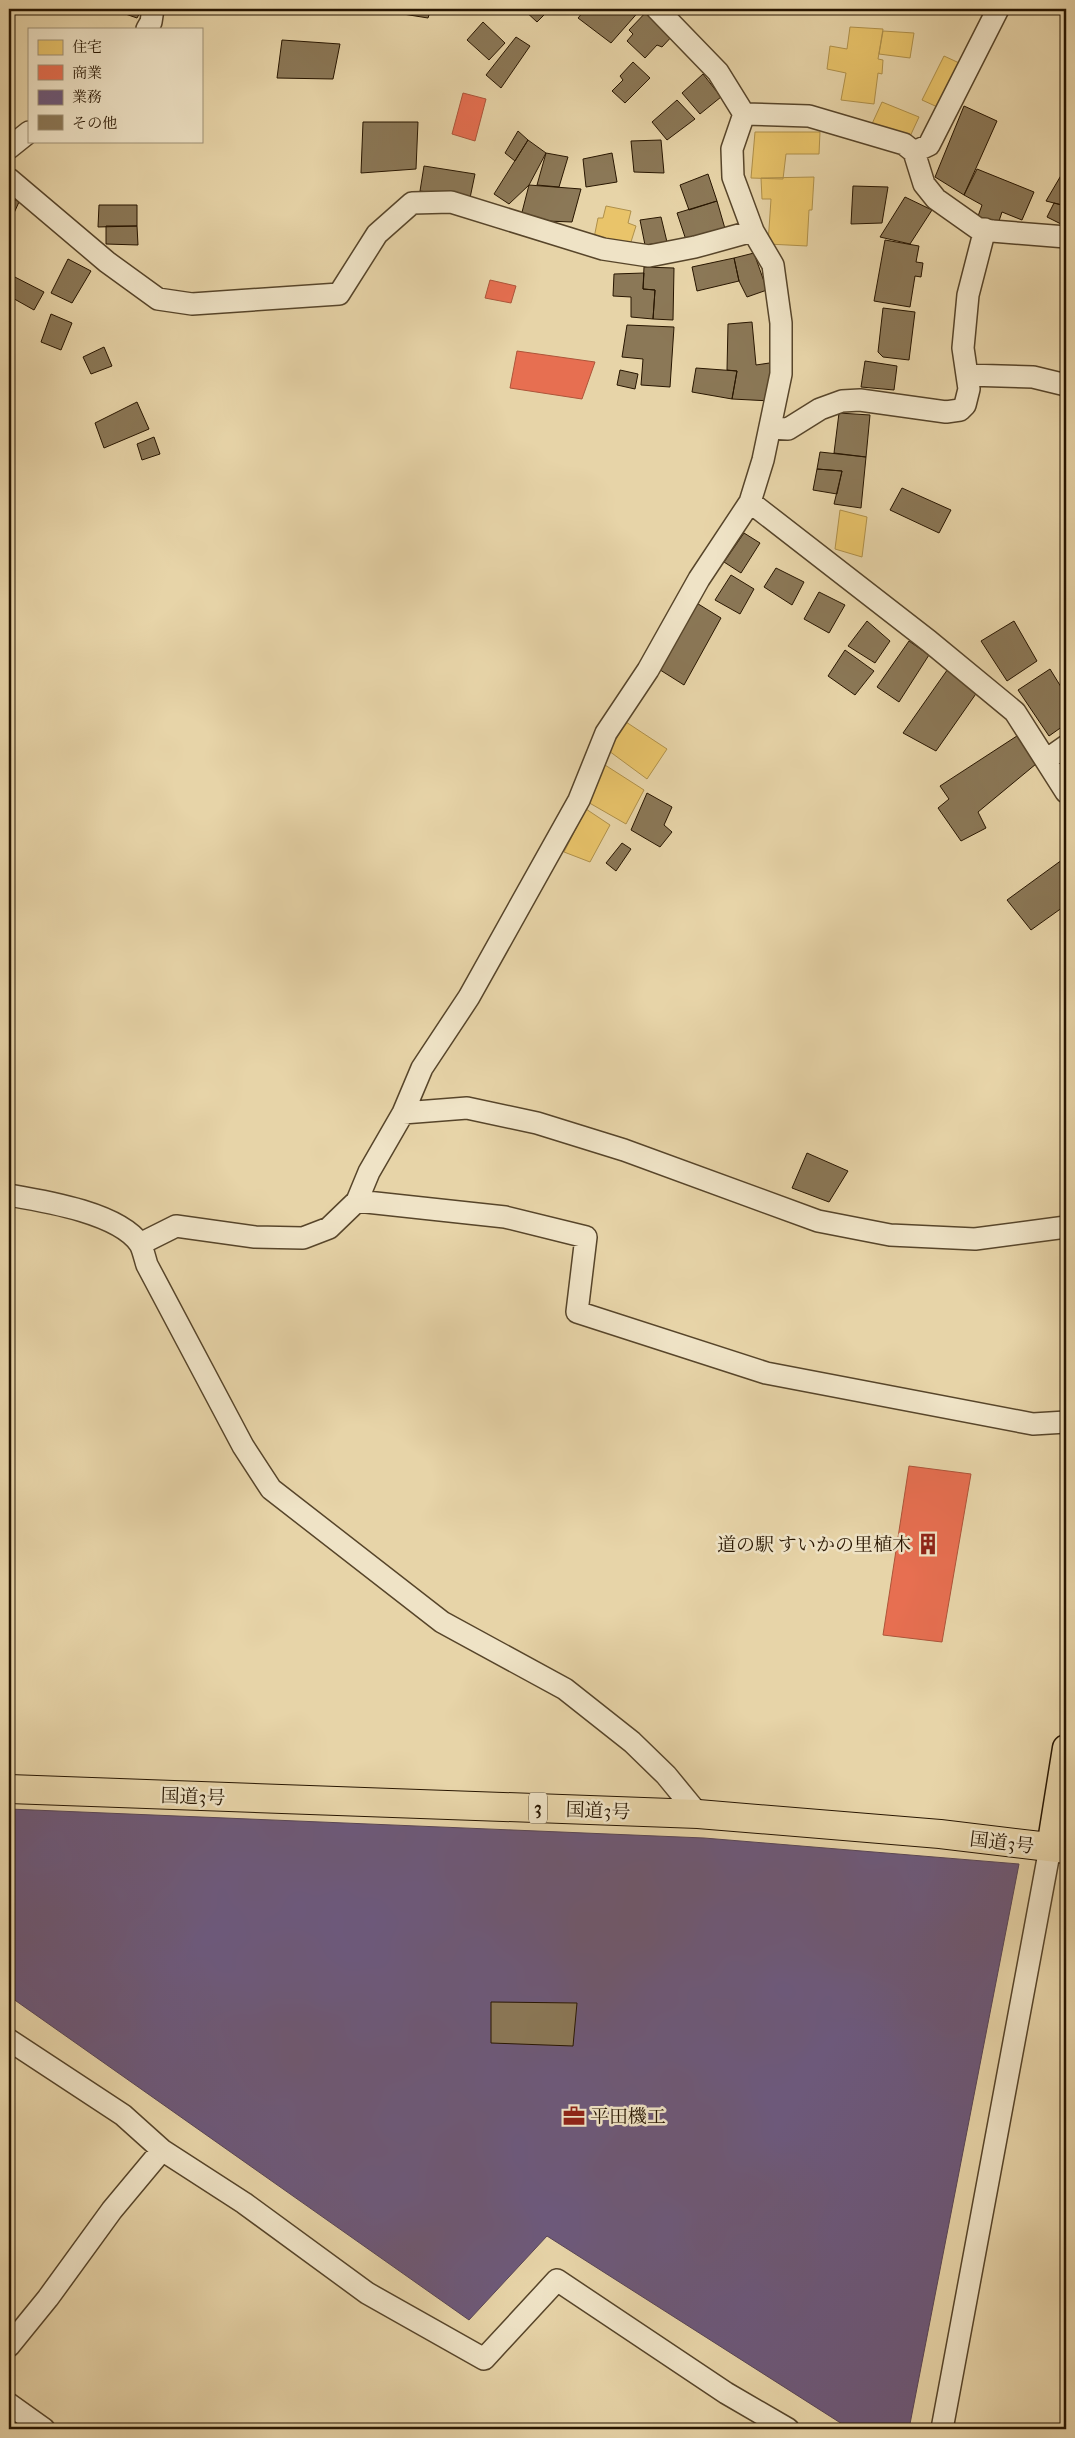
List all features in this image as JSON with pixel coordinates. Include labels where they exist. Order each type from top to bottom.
[{"type":"highway","name":"国道3号","points":[[9,1789],[698,1814],[940,1834],[1058,1848]]},
{"type":"main road","points":[[1058,1848],[1066,1748]]},
{"type":"street","points":[[148,28],[151,22],[153,9]]},
{"type":"street","points":[[657,9],[718,72],[744,114]]},
{"type":"street","points":[[914,152],[929,144],[998,9]]},
{"type":"street","points":[[744,114],[800,114],[816,117],[904,144],[914,152],[924,184],[936,199],[977,228],[1066,236]]},
{"type":"street","points":[[140,1244],[176,1226],[255,1237],[303,1238],[329,1228],[357,1202],[370,1172],[404,1113],[422,1068],[469,997],[579,800],[606,733],[648,670],[699,579],[750,502],[770,428],[781,374],[781,322],[773,265],[753,231],[732,177],[732,149],[744,114]]},
{"type":"street","points":[[9,148],[28,133]]},
{"type":"street","points":[[9,179],[108,262],[158,299],[192,304],[339,294],[377,234],[412,203],[452,202],[603,249],[649,256],[695,247],[753,231]]},
{"type":"street","points":[[770,428],[788,429],[820,409],[842,400],[860,400],[954,412],[965,405],[968,398],[967,375],[962,348],[968,296],[985,230]]},
{"type":"street","points":[[967,375],[1033,377],[1066,385]]},
{"type":"street","points":[[750,502],[929,641],[1016,712],[1066,792]]},
{"type":"street","points":[[1046,760],[1066,746]]},
{"type":"street","points":[[404,1113],[467,1108],[537,1123],[624,1150],[818,1221],[890,1235],[975,1239],[1066,1227]]},
{"type":"street","points":[[9,1195],[93,1214],[120,1227],[140,1244],[147,1266],[243,1446],[271,1489],[442,1622],[565,1689],[632,1742],[666,1775],[698,1814]]},
{"type":"street","points":[[357,1202],[505,1217],[586,1237],[577,1312],[685,1348],[766,1373],[948,1409],[1033,1424],[1066,1422]]},
{"type":"street","points":[[942,2429],[1058,1848]]},
{"type":"street","points":[[9,2040],[123,2115],[162,2150],[244,2203],[367,2293],[484,2359],[557,2280],[726,2393],[788,2429]]},
{"type":"street","points":[[9,2346],[48,2298],[112,2210],[162,2150]]},
{"type":"street","points":[[9,2404],[44,2429]]},
{"type":"building: 住宅","points":[[850,27],[883,29],[878,59],[883,60],[882,74],[878,73],[874,104],[841,100],[846,73],[827,69],[830,46],[847,49]]},
{"type":"building: 住宅","points":[[883,31],[914,33],[910,58],[879,54]]},
{"type":"building: 住宅","points":[[944,56],[968,67],[944,110],[922,100]]},
{"type":"building: 住宅","points":[[882,102],[919,117],[907,143],[871,126]]},
{"type":"building: 住宅","points":[[755,132],[820,132],[819,154],[786,154],[783,179],[751,178]]},
{"type":"building: 住宅","points":[[814,177],[812,210],[809,210],[807,246],[768,244],[771,199],[762,199],[761,178]]},
{"type":"building: 住宅","points":[[606,206],[631,211],[628,223],[636,226],[630,245],[594,238],[598,218],[603,218]]},
{"type":"building: 住宅","points":[[840,510],[867,517],[862,557],[835,549]]},
{"type":"building: 住宅","points":[[626,722],[667,749],[647,779],[609,751]]},
{"type":"building: 住宅","points":[[605,765],[644,790],[626,824],[586,801]]},
{"type":"building: 住宅","points":[[586,809],[610,825],[590,862],[564,852]]},
{"type":"building: 商業","points":[[463,93],[486,99],[475,141],[452,134]]},
{"type":"building: 商業","points":[[490,280],[516,286],[511,303],[485,298]]},
{"type":"building: 商業","points":[[517,351],[595,362],[582,399],[510,388]]},
{"type":"building: 商業","name":"道の駅 すいかの里植木","points":[[909,1466],[971,1474],[942,1642],[883,1635]]},
{"type":"building: 業務","name":"平田機工","points":[[9,1809],[704,1838],[1019,1864],[909,2429],[850,2429],[547,2236],[469,2320],[9,1996]]},
{"type":"building: その他","points":[[111,9],[142,9],[137,18]]},
{"type":"building: その他","points":[[405,9],[431,9],[428,18],[403,14]]},
{"type":"building: その他","points":[[523,9],[550,9],[537,22]]},
{"type":"building: その他","points":[[572,9],[586,9],[580,15]]},
{"type":"building: その他","points":[[586,9],[641,9],[611,43],[578,18]]},
{"type":"building: その他","points":[[649,9],[675,33],[662,47],[657,45],[645,58],[627,41],[633,34],[629,30]]},
{"type":"building: その他","points":[[483,22],[505,43],[489,60],[467,40]]},
{"type":"building: その他","points":[[516,37],[530,46],[501,88],[486,75]]},
{"type":"building: その他","points":[[282,40],[340,44],[333,79],[277,78]]},
{"type":"building: その他","points":[[633,62],[650,78],[625,103],[612,91],[623,80],[620,76]]},
{"type":"building: その他","points":[[703,74],[721,97],[700,114],[682,93]]},
{"type":"building: その他","points":[[677,100],[695,119],[667,140],[652,122]]},
{"type":"building: その他","points":[[964,106],[997,121],[964,195],[935,177]]},
{"type":"building: その他","points":[[363,122],[418,122],[416,169],[361,173]]},
{"type":"building: その他","points":[[518,131],[528,140],[515,161],[505,153]]},
{"type":"building: その他","points":[[528,140],[546,153],[529,185],[509,204],[494,194]]},
{"type":"building: その他","points":[[661,140],[664,173],[634,172],[631,141]]},
{"type":"building: その他","points":[[546,153],[568,157],[559,187],[537,185]]},
{"type":"building: その他","points":[[612,153],[617,182],[586,187],[583,159]]},
{"type":"building: その他","points":[[424,166],[475,174],[470,198],[420,191]]},
{"type":"building: その他","points":[[977,169],[1034,192],[1022,220],[1002,212],[997,227],[977,219],[982,205],[964,195]]},
{"type":"building: その他","points":[[1063,172],[1066,174],[1066,206],[1046,201]]},
{"type":"building: その他","points":[[708,174],[717,201],[689,210],[680,185]]},
{"type":"building: その他","points":[[529,185],[581,189],[572,222],[520,220]]},
{"type":"building: その他","points":[[853,186],[888,187],[882,223],[851,224]]},
{"type":"building: その他","points":[[9,196],[19,202],[9,224]]},
{"type":"building: その他","points":[[905,197],[932,210],[910,244],[880,237]]},
{"type":"building: その他","points":[[717,201],[726,232],[687,243],[677,213]]},
{"type":"building: その他","points":[[1054,203],[1066,206],[1066,220],[1063,225],[1047,217]]},
{"type":"building: その他","points":[[99,205],[137,205],[137,226],[98,227]]},
{"type":"building: その他","points":[[661,217],[667,242],[645,245],[640,220]]},
{"type":"building: その他","points":[[106,226],[137,226],[138,245],[106,244]]},
{"type":"building: その他","points":[[885,240],[919,246],[916,262],[923,263],[921,277],[915,276],[910,307],[874,301]]},
{"type":"building: その他","points":[[754,253],[767,290],[747,297],[739,281],[734,258]]},
{"type":"building: その他","points":[[734,258],[739,281],[697,291],[692,267]]},
{"type":"building: その他","points":[[68,259],[91,271],[72,303],[51,293]]},
{"type":"building: その他","points":[[644,267],[674,268],[673,320],[653,319],[655,290],[643,289]]},
{"type":"building: その他","points":[[644,273],[643,289],[655,290],[653,319],[631,317],[631,297],[613,296],[614,274]]},
{"type":"building: その他","points":[[9,274],[44,292],[34,310],[9,296]]},
{"type":"building: その他","points":[[883,308],[915,312],[909,360],[883,357],[878,352]]},
{"type":"building: その他","points":[[51,314],[72,323],[61,350],[41,342]]},
{"type":"building: その他","points":[[752,322],[756,365],[776,362],[771,401],[732,399],[737,371],[727,370],[728,324]]},
{"type":"building: その他","points":[[627,325],[674,327],[670,387],[641,385],[643,359],[622,357]]},
{"type":"building: その他","points":[[104,347],[112,366],[91,374],[83,357]]},
{"type":"building: その他","points":[[865,361],[897,366],[894,390],[861,387]]},
{"type":"building: その他","points":[[696,368],[737,371],[732,399],[692,392]]},
{"type":"building: その他","points":[[620,370],[638,374],[635,389],[617,385]]},
{"type":"building: その他","points":[[137,402],[149,429],[104,448],[95,423]]},
{"type":"building: その他","points":[[839,413],[870,415],[866,457],[834,453]]},
{"type":"building: その他","points":[[154,437],[160,454],[142,460],[137,444]]},
{"type":"building: その他","points":[[820,452],[866,457],[861,508],[834,504],[842,471],[817,469]]},
{"type":"building: その他","points":[[817,469],[842,471],[837,494],[813,490]]},
{"type":"building: その他","points":[[902,488],[951,510],[939,533],[890,510]]},
{"type":"building: その他","points":[[744,533],[760,543],[741,573],[724,562]]},
{"type":"building: その他","points":[[776,568],[804,582],[792,605],[764,587]]},
{"type":"building: その他","points":[[731,575],[754,589],[740,614],[715,600]]},
{"type":"building: その他","points":[[819,592],[845,605],[829,633],[804,619]]},
{"type":"building: その他","points":[[695,602],[721,618],[684,685],[657,668]]},
{"type":"building: その他","points":[[867,621],[890,641],[875,663],[848,646]]},
{"type":"building: その他","points":[[1014,621],[1037,661],[1007,681],[981,641]]},
{"type":"building: その他","points":[[909,641],[929,655],[899,702],[877,687]]},
{"type":"building: その他","points":[[845,650],[874,671],[855,695],[828,676]]},
{"type":"building: その他","points":[[950,666],[980,688],[936,751],[903,733]]},
{"type":"building: その他","points":[[1050,669],[1066,695],[1066,724],[1049,736],[1018,690]]},
{"type":"building: その他","points":[[1020,734],[1036,764],[978,812],[986,828],[961,841],[938,808],[949,799],[940,786]]},
{"type":"building: その他","points":[[647,793],[672,807],[664,825],[672,832],[660,847],[631,830]]},
{"type":"building: その他","points":[[622,843],[631,849],[616,871],[606,863]]},
{"type":"building: その他","points":[[1066,857],[1066,905],[1031,930],[1007,900]]},
{"type":"building: その他","points":[[807,1153],[848,1171],[829,1202],[792,1188]]},
{"type":"building: その他","points":[[491,2002],[577,2003],[573,2046],[491,2043]]},
{"type":"place","name":"道の駅 すいかの里植木","points":[[928,1544]]},
{"type":"place","name":"平田機工","points":[[574,2116]]}]
